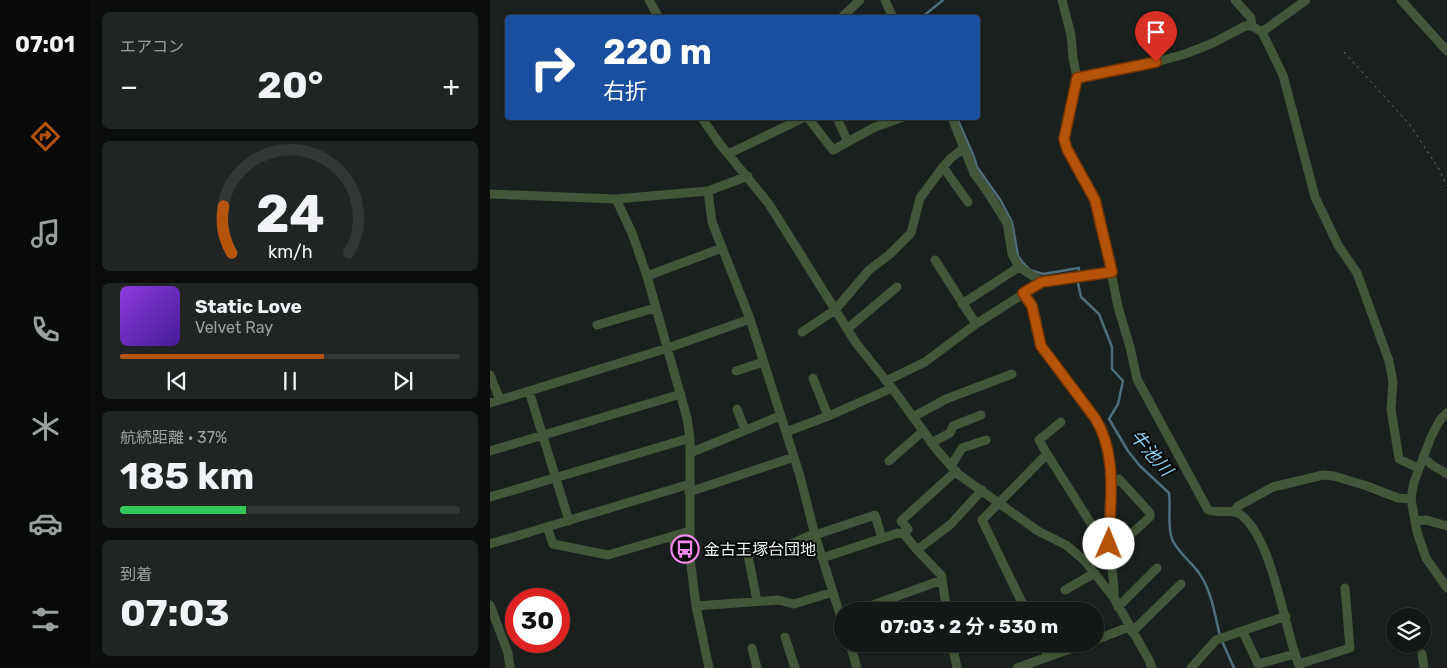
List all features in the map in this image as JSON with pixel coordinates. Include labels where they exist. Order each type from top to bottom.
[{"type":"street","points":[[649,0],[657,15]]},
{"type":"street","points":[[844,15],[860,0]]},
{"type":"street","points":[[885,0],[892,15]]},
{"type":"street","points":[[1062,0],[1072,35],[1073,58],[1077,78],[1064,139],[1067,149],[1095,200],[1118,307],[1137,379],[1203,504],[1214,513],[1234,511],[1243,517],[1254,531],[1268,561],[1300,666],[1350,648],[1345,588]]},
{"type":"street","points":[[1235,0],[1251,18],[1252,26]]},
{"type":"street","points":[[1262,32],[1306,0]]},
{"type":"street","points":[[1400,0],[1447,51]]},
{"type":"street","points":[[1077,78],[1142,66],[1185,54],[1213,43],[1245,26],[1252,26],[1262,32],[1283,75],[1315,197],[1338,244],[1357,272],[1389,361],[1394,382],[1391,409],[1400,459],[1418,468]]},
{"type":"street","points":[[703,120],[728,154],[748,176],[769,204],[856,343],[931,443],[953,469],[1038,531],[1066,545],[1084,560],[1116,602],[1152,668]]},
{"type":"street","points":[[728,154],[799,120]]},
{"type":"street","points":[[810,120],[833,150],[875,127],[895,120]]},
{"type":"street","points":[[838,120],[848,142]]},
{"type":"street","points":[[953,120],[974,173],[1007,223],[1012,254],[1019,267],[1042,282]]},
{"type":"street","points":[[802,332],[835,310],[869,270],[889,255],[911,233],[920,198],[943,167],[964,148]]},
{"type":"street","points":[[943,167],[968,202]]},
{"type":"street","points":[[490,194],[616,199],[708,191],[748,176]]},
{"type":"street","points":[[708,191],[712,222],[750,319],[794,457],[822,558],[836,602]]},
{"type":"street","points":[[616,199],[632,233],[647,276],[681,394],[690,438],[690,558],[696,606],[709,668]]},
{"type":"street","points":[[647,276],[722,248]]},
{"type":"street","points":[[935,260],[976,324]]},
{"type":"street","points":[[962,304],[1019,267]]},
{"type":"street","points":[[786,432],[828,416],[889,385],[925,362],[976,324],[1042,282],[1112,272]]},
{"type":"street","points":[[847,329],[897,288]]},
{"type":"street","points":[[1023,293],[1032,306],[1041,346],[1102,428],[1108,447],[1110,486],[1109,544],[1116,602]]},
{"type":"street","points":[[597,325],[655,308]]},
{"type":"street","points":[[490,403],[668,348],[750,319]]},
{"type":"street","points":[[736,371],[763,362]]},
{"type":"street","points":[[912,417],[946,398],[1012,374]]},
{"type":"street","points":[[490,376],[500,400]]},
{"type":"street","points":[[812,378],[828,416]]},
{"type":"street","points":[[529,391],[569,521]]},
{"type":"street","points":[[490,451],[681,394]]},
{"type":"street","points":[[737,409],[744,430]]},
{"type":"street","points":[[1447,413],[1440,420],[1431,437],[1418,468],[1411,499],[1415,521],[1426,558],[1447,588]]},
{"type":"street","points":[[931,443],[950,433],[953,426],[981,414]]},
{"type":"street","points":[[690,453],[780,416]]},
{"type":"street","points":[[1061,422],[1039,440],[1102,540],[1109,544],[1119,545],[1150,517],[1150,513],[1119,479],[1110,486]]},
{"type":"street","points":[[889,462],[923,431]]},
{"type":"street","points":[[490,497],[690,438]]},
{"type":"street","points":[[904,534],[908,529],[901,522],[953,469],[962,448],[986,440]]},
{"type":"street","points":[[1022,602],[982,520],[1047,454]]},
{"type":"street","points":[[490,544],[794,457]]},
{"type":"street","points":[[1423,457],[1447,474]]},
{"type":"street","points":[[1234,511],[1238,506],[1273,487],[1323,475],[1334,476],[1398,498],[1411,499]]},
{"type":"street","points":[[917,550],[951,524],[982,490]]},
{"type":"street","points":[[774,552],[815,534],[875,515],[882,538]]},
{"type":"street","points":[[1415,521],[1426,520],[1447,526]]},
{"type":"street","points":[[547,527],[553,544],[608,555],[690,530]]},
{"type":"street","points":[[822,558],[898,533],[904,534],[942,576],[946,602]]},
{"type":"street","points":[[673,536],[674,544],[690,558]]},
{"type":"street","points":[[748,555],[757,601]]},
{"type":"street","points":[[1116,602],[1158,568]]},
{"type":"street","points":[[1065,590],[1094,573]]},
{"type":"street","points":[[881,602],[942,580]]},
{"type":"street","points":[[1104,638],[1131,630],[1181,584]]},
{"type":"street","points":[[696,606],[778,600],[794,604],[833,592]]},
{"type":"street","points":[[491,611],[508,653],[510,668]]},
{"type":"street","points":[[1191,668],[1216,640],[1286,616]]},
{"type":"street","points":[[1243,632],[1258,664],[1295,654]]},
{"type":"street","points":[[785,637],[795,668]]},
{"type":"street","points":[[752,648],[757,668]]},
{"type":"street","points":[[852,652],[857,668]]},
{"type":"street","points":[[953,652],[955,667]]},
{"type":"street","points":[[1046,652],[1048,657]]},
{"type":"street","points":[[1017,668],[1041,664],[1048,657],[1062,652]]},
{"type":"street","points":[[1422,654],[1424,668]]},
{"type":"path","points":[[1344,52],[1410,125],[1439,169],[1447,186]]},
{"type":"waterway","name":"牛池川","points":[[925,15],[943,0]]},
{"type":"waterway","name":"牛池川","points":[[958,120],[977,167],[1001,201],[1012,222],[1018,256],[1023,263],[1030,270],[1043,274],[1079,268],[1078,283],[1081,297],[1099,314],[1112,347],[1112,369],[1123,381],[1118,404],[1109,419],[1128,451],[1140,466],[1169,493],[1172,539],[1177,548],[1198,571],[1205,583],[1213,605],[1220,636]]},
{"type":"waterway","name":"牛池川","points":[[1222,641],[1234,668]]},
{"type":"place","name":"金古王塚台団地","points":[[685,549]]},
{"type":"route","points":[[1109,544],[1110,486],[1108,447],[1102,428],[1045,353],[1041,346],[1032,306],[1023,293],[1042,282],[1112,272],[1095,200],[1067,149],[1064,139],[1065,130],[1077,78],[1156,62]]}]
